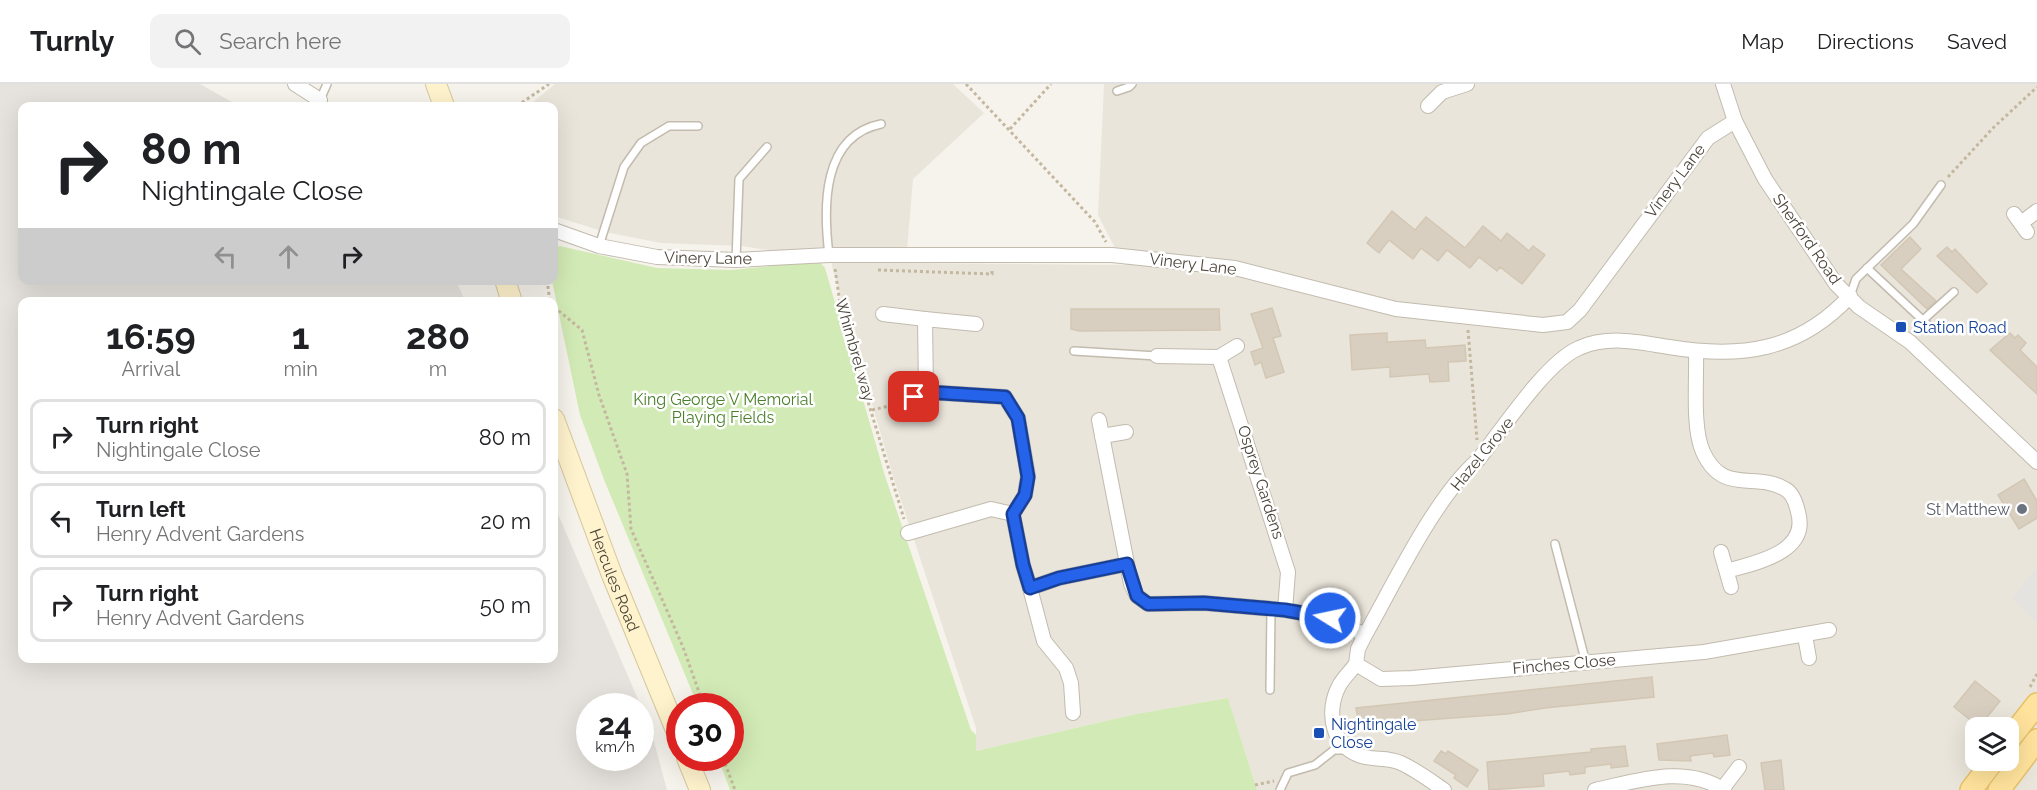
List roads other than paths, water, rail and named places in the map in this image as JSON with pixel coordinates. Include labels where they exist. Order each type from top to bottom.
[{"type":"main road","points":[[2019,727],[2037,704]]},
{"type":"main road","points":[[1999,790],[2037,740]]},
{"type":"main road","points":[[1971,790],[1986,771]]},
{"type":"street","points":[[295,84],[320,100]]},
{"type":"street","points":[[436,84],[443,102]]},
{"type":"street","points":[[1428,106],[1442,92],[1467,84]]},
{"type":"street","name":"Sherford Road","points":[[1728,85],[1735,120],[1766,179],[1836,284],[1850,296],[1859,308],[1910,342],[2037,462]]},
{"type":"street","name":"Vinery Lane","points":[[558,231],[599,246],[657,257],[832,260],[992,255],[1112,255],[1235,268],[1396,309],[1543,325],[1567,322],[1580,310],[1708,138],[1735,120]]},
{"type":"street","points":[[2021,223],[2037,211]]},
{"type":"street","points":[[1727,571],[1780,553],[1793,541],[1800,518],[1788,490],[1774,483],[1736,481],[1722,475],[1703,452],[1699,435],[1696,352],[1731,352],[1770,346],[1802,336],[1829,318],[1850,296]]},
{"type":"street","points":[[883,314],[976,324]]},
{"type":"street","points":[[925,319],[926,392]]},
{"type":"street","name":"Hazel Grove","points":[[1365,635],[1425,530],[1464,472],[1478,460],[1550,369],[1577,348],[1598,342],[1634,341],[1696,352]]},
{"type":"street","points":[[1158,356],[1219,357],[1237,346]]},
{"type":"street","name":"Osprey Gardens","points":[[1219,357],[1288,572],[1278,610]]},
{"type":"street","points":[[902,402],[926,392],[1005,397],[1018,418],[1028,477],[1025,495],[1013,514],[1023,565],[1044,641],[1066,669],[1071,683],[1073,713]]},
{"type":"street","points":[[1099,420],[1127,564],[1137,596],[1148,604],[1204,603],[1330,618],[1365,635],[1358,649],[1356,664],[1340,685],[1332,705],[1334,727],[1340,742],[1365,757],[1384,757],[1402,764],[1444,790]]},
{"type":"street","name":"Hercules Road","points":[[558,430],[608,564],[666,706]]},
{"type":"street","points":[[1102,436],[1126,432]]},
{"type":"street","points":[[908,533],[991,509],[1013,514]]},
{"type":"street","points":[[1722,552],[1731,587]]},
{"type":"street","points":[[1030,588],[1059,578],[1127,564]]},
{"type":"street","name":"Finches Close","points":[[1356,664],[1381,679],[1704,652],[1805,636],[1828,630]]},
{"type":"street","points":[[1805,636],[1809,658]]},
{"type":"street","points":[[1595,790],[1660,776],[1686,776],[1723,789],[1739,768]]},
{"type":"street","points":[[692,771],[700,790]]},
{"type":"lane","points":[[320,100],[327,84]]},
{"type":"lane","points":[[1116,91],[1132,84]]},
{"type":"lane","points":[[832,260],[825,226],[828,187],[844,144],[864,128],[882,124]]},
{"type":"lane","points":[[599,246],[624,167],[641,143],[669,126],[698,126]]},
{"type":"lane","points":[[736,260],[739,179],[767,147]]},
{"type":"lane","points":[[1850,296],[1856,279],[1913,224],[1941,185]]},
{"type":"lane","points":[[1867,268],[1929,326]]},
{"type":"lane","points":[[1923,320],[1954,292]]},
{"type":"lane","points":[[1074,351],[1158,356]]},
{"type":"lane","points":[[1555,544],[1586,663]]},
{"type":"lane","points":[[1270,690],[1278,610]]},
{"type":"lane","points":[[1280,790],[1288,773],[1315,765],[1334,750],[1350,750]]},
{"type":"place","name":"Station Road","points":[[1901,327]]},
{"type":"place","name":"St Matthew","points":[[2022,509]]},
{"type":"place","name":"Nightingale Close","points":[[1319,733]]},
{"type":"park label","name":"King George V Memorial Playing Fields","points":[[723,408]]}]
